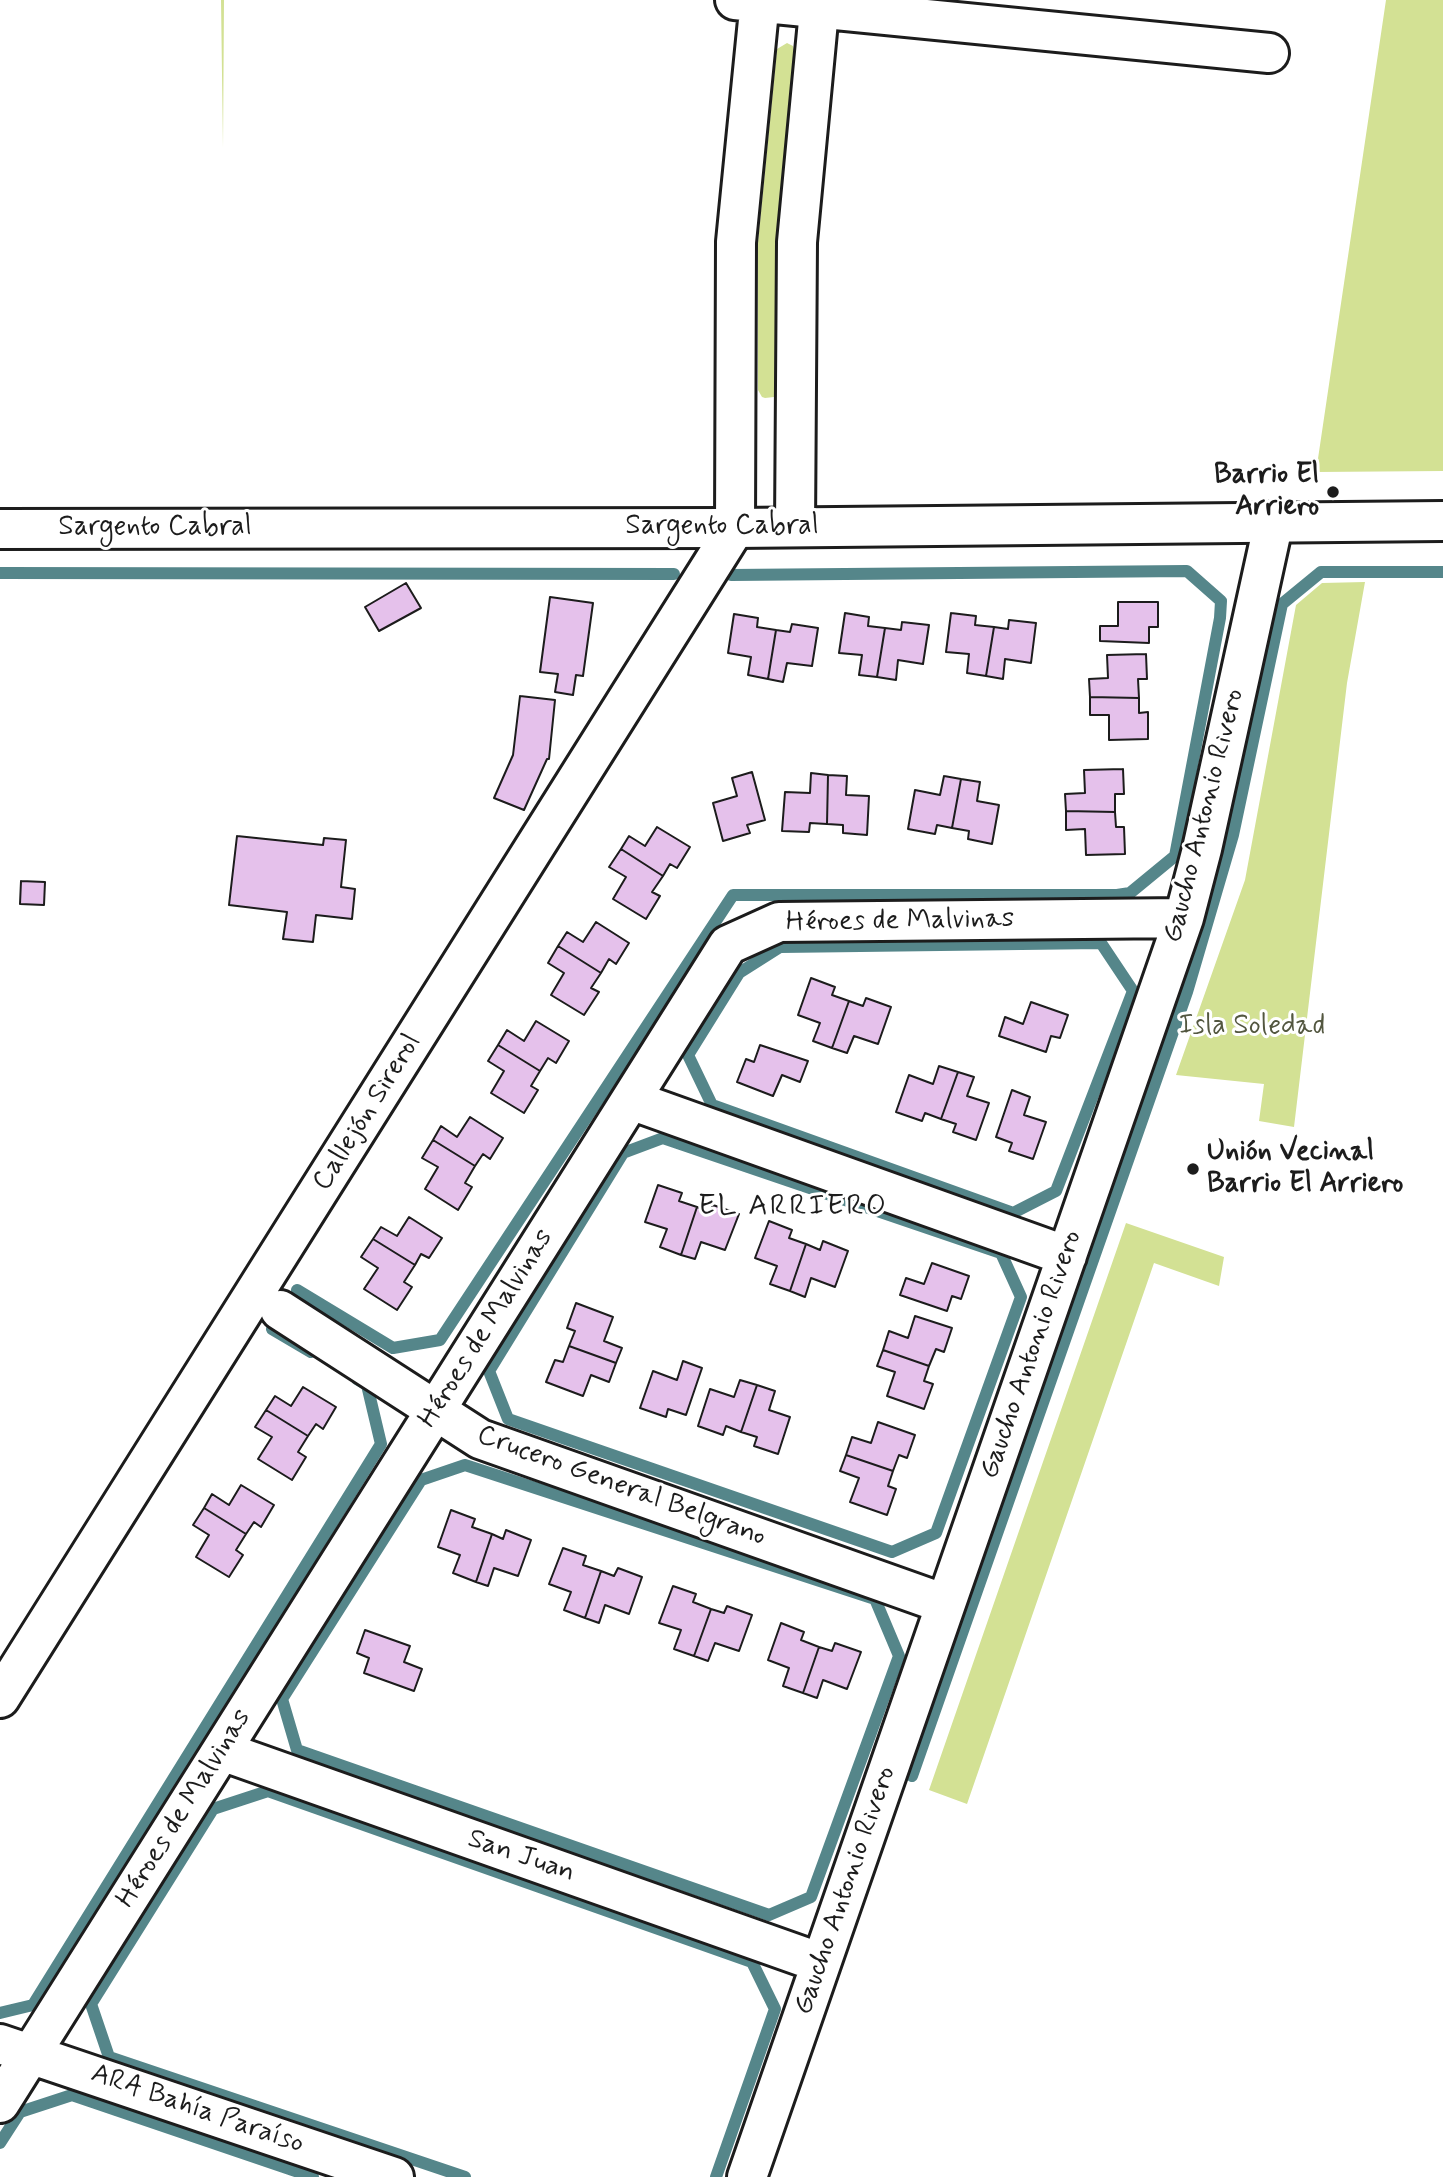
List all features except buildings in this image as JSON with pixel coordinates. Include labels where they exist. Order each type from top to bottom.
[{"type":"street","points":[[735,528],[736,242],[752,1],[820,4],[1269,53]]},
{"type":"street","points":[[795,527],[797,242],[820,4]]},
{"type":"street","name":"Gaucho Antonio Rivero","points":[[747,2177],[1184,918],[1202,849],[1274,521]]},
{"type":"street","name":"Sargento Cabral","points":[[0,529],[735,528],[1443,521]]},
{"type":"street","name":"Callejón Sirerol","points":[[0,1698],[735,528]]},
{"type":"street","name":"Héroes de Malvinas","points":[[0,2103],[16,2049],[222,1751],[729,945],[779,922],[1184,918]]},
{"type":"street","points":[[631,1100],[1067,1256]]},
{"type":"street","name":"Crucero General Belgrano","points":[[280,1310],[480,1439],[945,1604]]},
{"type":"street","name":"San Juan","points":[[222,1751],[821,1963]]},
{"type":"street","name":"ARA Bahía Paraíso","points":[[16,2049],[394,2177]]},
{"type":"green space","points":[[221,0],[224,0],[223,148]]},
{"type":"green space","points":[[1386,0],[1443,0],[1443,471],[1316,472]]},
{"type":"green space","points":[[787,43],[793,46],[794,51],[776,246],[776,389],[774,397],[765,398],[758,390],[758,242],[777,49]]},
{"type":"green space","name":"Isla Soledad","points":[[1365,582],[1347,683],[1294,1127],[1259,1121],[1264,1084],[1176,1075],[1245,880],[1296,605],[1322,583]]},
{"type":"green space","points":[[1126,1223],[1224,1257],[1219,1286],[1154,1263],[967,1804],[929,1790]]},
{"type":"waterway","points":[[297,1290],[393,1348],[440,1340],[733,895],[1117,895],[1130,893],[1175,856],[1221,601],[1187,571],[731,575]]},
{"type":"waterway","points":[[912,1776],[1187,992],[1233,835],[1282,604],[1321,572],[1443,572]]},
{"type":"waterway","points":[[0,573],[674,574]]},
{"type":"waterway","points":[[1101,943],[1133,991],[1056,1191],[1013,1213],[712,1105],[688,1055],[739,973],[780,947],[1101,943]]},
{"type":"waterway","points":[[663,1138],[1001,1253],[1021,1297],[936,1533],[892,1552],[508,1419],[489,1371],[623,1153],[663,1138]]},
{"type":"waterway","points":[[272,1329],[311,1352]]},
{"type":"waterway","points":[[0,2013],[33,2005],[381,1444],[367,1385],[357,1379]]},
{"type":"waterway","points":[[465,1465],[875,1599],[899,1656],[811,1897],[769,1915],[297,1750],[282,1699],[421,1480],[465,1465]]},
{"type":"waterway","points":[[465,2177],[109,2057],[91,2004],[213,1809],[268,1791],[752,1962],[775,2009],[716,2177]]},
{"type":"waterway","points":[[0,2143],[20,2112],[72,2095],[313,2177]]},
{"type":"place","name":"Barrio El Arriero","points":[[1333,492]]},
{"type":"place","name":"Unión Vecinal Barrio El Arriero","points":[[1193,1169]]},
{"type":"district","name":"EL ARRIERO","points":[[793,1208]]}]
